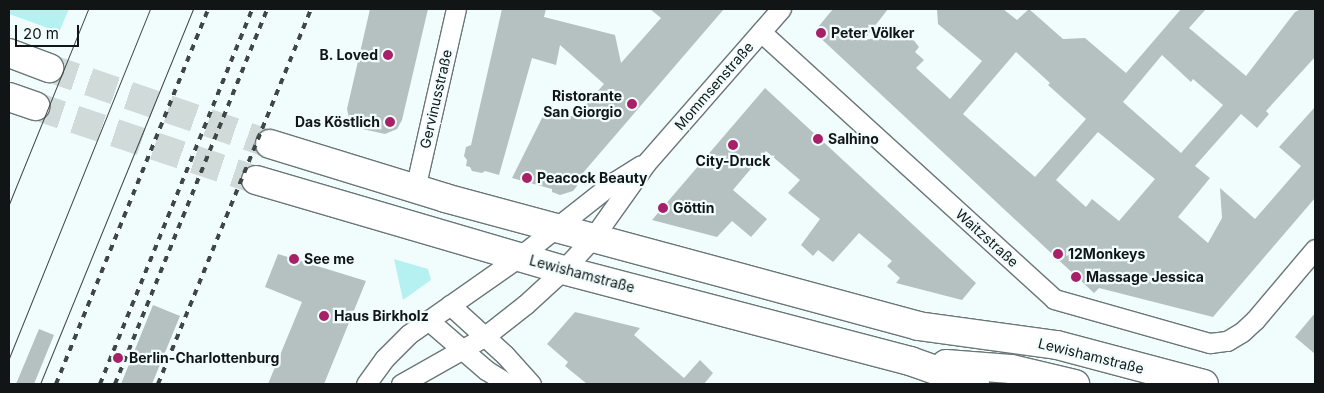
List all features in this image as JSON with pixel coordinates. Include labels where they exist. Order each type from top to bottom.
[{"type":"main road","points":[[9,53],[49,68]]},
{"type":"main road","points":[[9,97],[35,106]]},
{"type":"main road","name":"Lewishamstraße","points":[[270,144],[415,190],[918,326],[1057,345],[1204,384]]},
{"type":"main road","name":"Lewishamstraße","points":[[256,180],[564,270],[910,361],[975,384]]},
{"type":"main road","name":"Lewishamstraße","points":[[918,326],[1011,369]]},
{"type":"main road","name":"Lewishamstraße","points":[[910,361],[1011,369],[1075,384]]},
{"type":"street","name":"Gervinusstraße","points":[[415,190],[456,9]]},
{"type":"street","name":"Mommsenstraße","points":[[564,270],[592,239],[646,163],[781,9]]},
{"type":"street","name":"Waitzstraße","points":[[761,32],[1054,300],[1210,343],[1227,342],[1242,332],[1254,320],[1315,249]]},
{"type":"street","name":"Mommsenstraße","points":[[554,229],[614,182],[646,163]]},
{"type":"street","points":[[366,384],[384,359],[428,320],[519,257],[554,229]]},
{"type":"street","points":[[401,384],[463,351],[484,337],[526,304],[564,270]]},
{"type":"street","points":[[450,306],[519,369],[531,384]]},
{"type":"street","points":[[428,320],[463,351],[508,384]]},
{"type":"shaded area","points":[[9,9],[69,9],[59,32],[9,14]]},
{"type":"shaded area","points":[[394,259],[428,269],[431,280],[403,300]]},
{"type":"building","name":"B. Loved","points":[[370,9],[428,9],[402,120],[397,129],[385,134],[358,128],[349,118],[347,109]]},
{"type":"building","points":[[502,9],[546,9],[544,17],[615,35],[621,63],[661,18],[650,9],[724,9],[576,181],[577,186],[573,191],[560,195],[552,192],[552,189],[512,178],[546,110],[575,117],[604,84],[560,45],[556,65],[532,58],[499,175],[485,171],[482,173],[472,171],[470,167],[466,166],[467,160],[464,156],[466,147],[471,145]]},
{"type":"building","points":[[833,9],[888,9],[864,40],[908,33],[919,47],[915,52],[924,60],[916,68],[950,99],[982,61],[938,24],[937,9],[1003,9],[1017,20],[1029,9],[1063,39],[1085,38],[1126,73],[1181,9],[1206,9],[1189,28],[1246,76],[1295,12],[1301,9],[1315,9],[1315,57],[1266,111],[1269,114],[1257,128],[1241,114],[1195,166],[1210,178],[1178,217],[1208,243],[1222,218],[1220,188],[1255,219],[1301,166],[1279,147],[1315,107],[1315,198],[1213,317],[1099,288],[1094,293],[814,32]],"holes":[[[1016,52],[1050,83],[1048,85],[1086,119],[1035,177],[963,114]],[[1162,55],[1191,82],[1193,79],[1223,105],[1181,153],[1123,102]],[[1098,132],[1155,179],[1119,221],[1092,199],[1086,207],[1056,180]]]},
{"type":"building","points":[[765,88],[976,283],[962,300],[896,283],[900,278],[887,266],[892,261],[859,233],[833,262],[818,250],[813,256],[801,245],[820,219],[788,193],[800,180],[766,151],[733,190],[767,219],[751,237],[732,221],[717,237],[652,220]]},
{"type":"building","name":"Haus Birkholz","points":[[278,254],[366,281],[324,384],[268,384],[302,302],[265,287]]},
{"type":"building","points":[[153,305],[180,316],[152,384],[121,384]]},
{"type":"building","points":[[575,312],[640,328],[634,335],[684,378],[700,360],[713,373],[704,384],[587,384],[565,366],[568,362],[547,344]]},
{"type":"building","points":[[1315,313],[1315,354],[1295,337]]},
{"type":"building","points":[[39,329],[54,335],[34,384],[16,384]]},
{"type":"tunnel","points":[[49,68],[270,144]]},
{"type":"tunnel","points":[[35,106],[256,180]]},
{"type":"tram line","points":[[9,204],[88,9]]},
{"type":"tram line","points":[[9,358],[150,9]]},
{"type":"tram line","points":[[40,384],[193,9]]},
{"type":"railway","points":[[56,384],[208,9]]},
{"type":"railway","points":[[100,384],[252,9]]},
{"type":"railway","points":[[115,384],[267,9]]},
{"type":"railway","points":[[158,384],[311,9]]},
{"type":"place","name":"Peter Völker","points":[[821,33]]},
{"type":"place","name":"B. Loved","points":[[388,55]]},
{"type":"place","name":"Ristorante San Giorgio","points":[[632,104]]},
{"type":"place","name":"Das Köstlich","points":[[390,122]]},
{"type":"place","name":"Salhino","points":[[818,139]]},
{"type":"place","name":"City-Druck","points":[[733,145]]},
{"type":"place","name":"Peacock Beauty","points":[[527,178]]},
{"type":"place","name":"Göttin","points":[[663,208]]},
{"type":"place","name":"12Monkeys","points":[[1058,254]]},
{"type":"place","name":"See me","points":[[294,259]]},
{"type":"place","name":"Massage Jessica","points":[[1076,277]]},
{"type":"place","name":"Haus Birkholz","points":[[324,316]]},
{"type":"place","name":"Berlin-Charlottenburg","points":[[118,358]]}]
